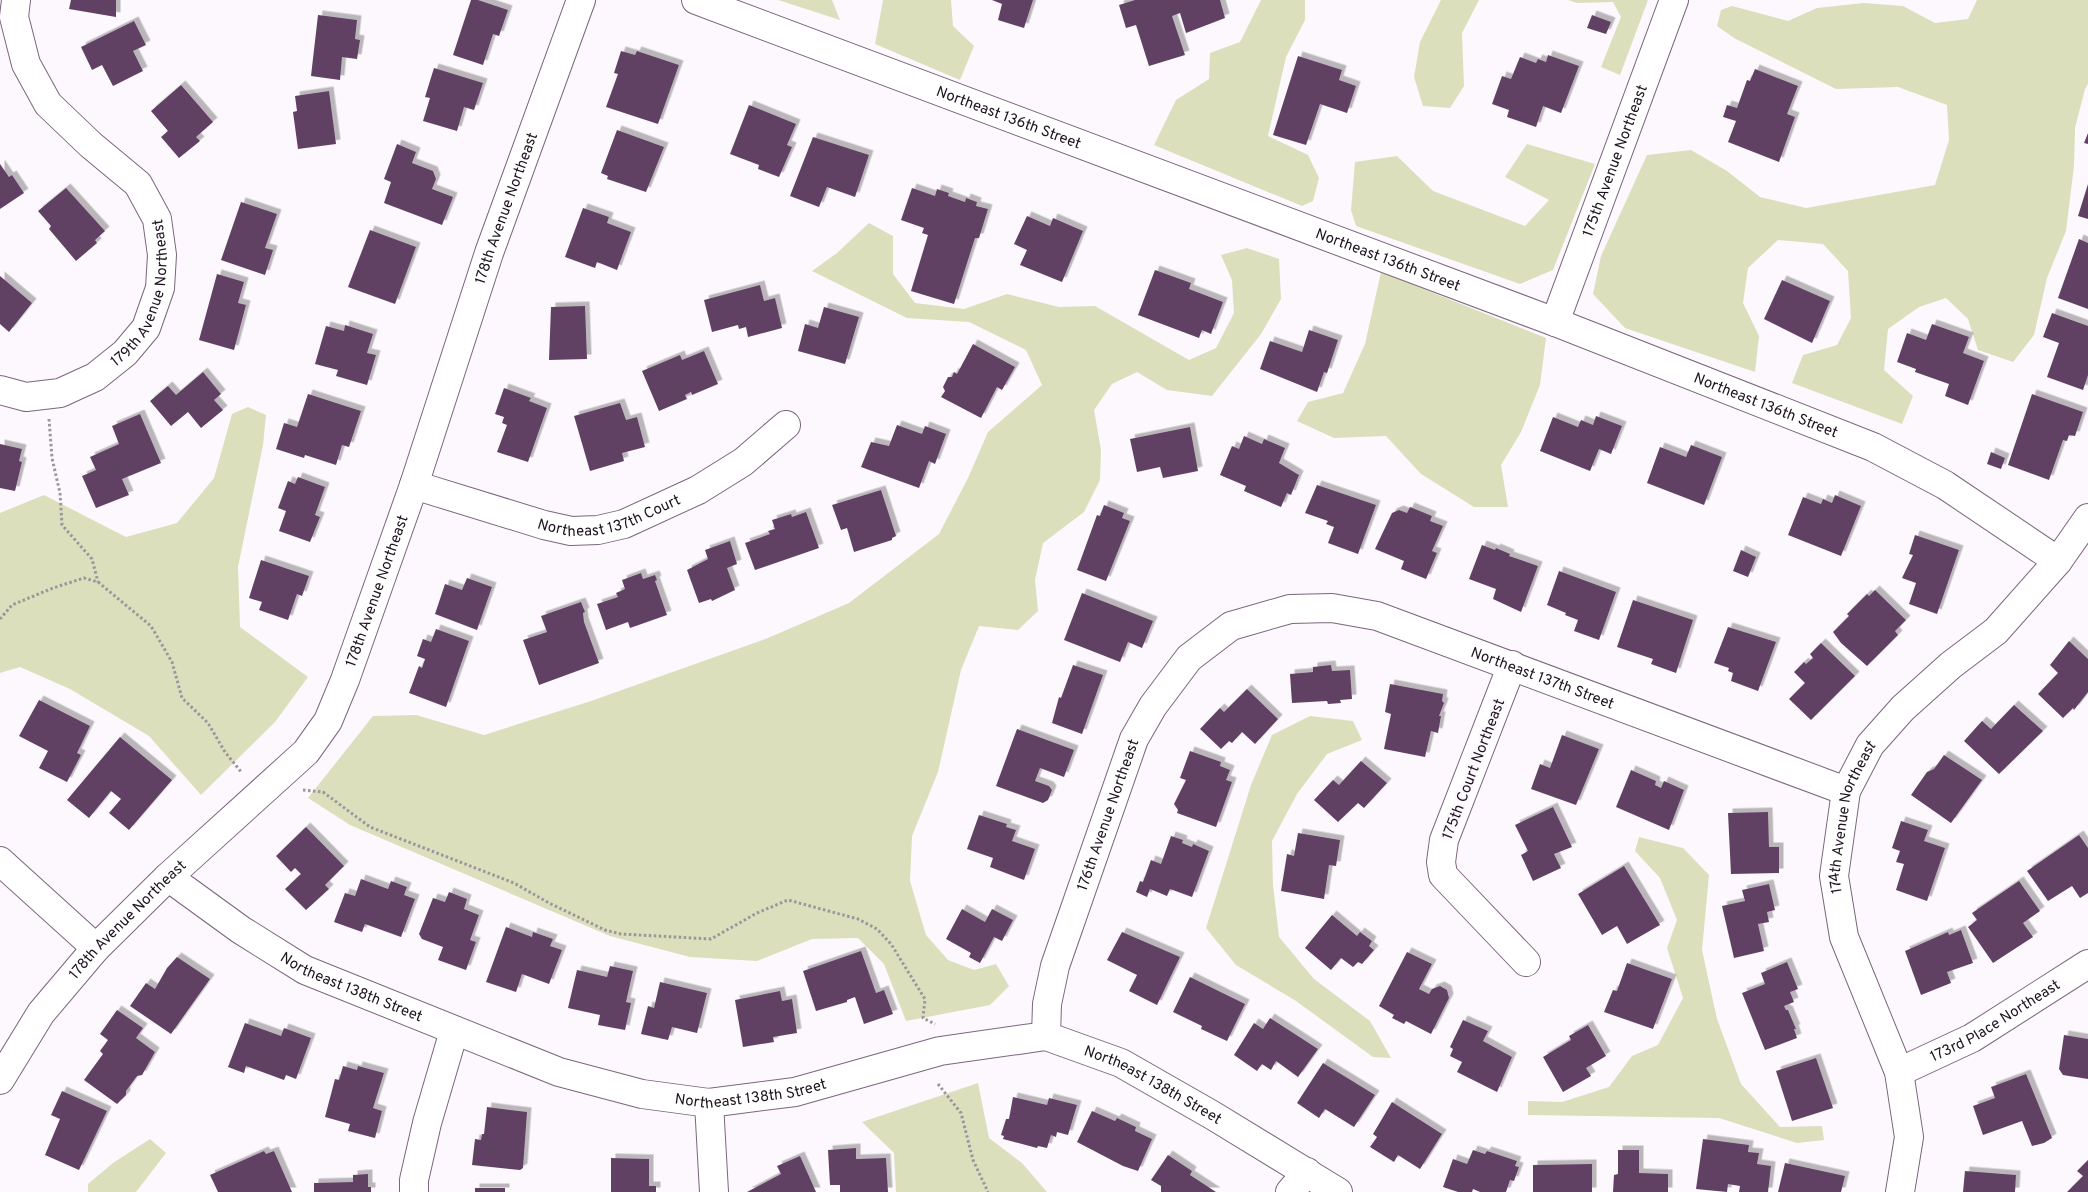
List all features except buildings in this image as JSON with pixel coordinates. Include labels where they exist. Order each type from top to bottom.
[{"type":"street","name":"179th Avenue Northeast","points":[[0,390],[26,397],[60,393],[95,377],[125,353],[146,328],[160,288],[162,255],[157,219],[138,184],[91,146],[48,104],[26,64],[14,17],[16,0]]},
{"type":"street","name":"178th Avenue Northeast","points":[[0,1080],[41,1013],[96,948],[168,877],[306,752],[328,721],[345,680],[414,485],[489,253],[581,0]]},
{"type":"street","name":"Northeast 136th Street","points":[[696,0],[1555,322],[1873,447],[1945,485],[2058,562]]},
{"type":"street","name":"175th Avenue Northeast","points":[[1555,322],[1674,0]]},
{"type":"street","name":"Northeast 137th Court","points":[[414,485],[544,525],[571,531],[598,530],[624,524],[698,490],[743,462],[786,426]]},
{"type":"street","name":"174th Avenue Northeast","points":[[1900,1192],[1909,1137],[1899,1072],[1844,937],[1834,876],[1846,791],[1870,746],[1903,708],[1951,665],[1996,630],[2058,562],[2088,518]]},
{"type":"street","name":"Northeast 137th Street","points":[[1232,626],[1290,609],[1332,608],[1377,616],[1846,791]]},
{"type":"street","name":"176th Avenue Northeast","points":[[1046,1036],[1047,1004],[1055,966],[1134,739],[1153,706],[1189,658],[1232,626]]},
{"type":"street","name":"175th Court Northeast","points":[[1512,665],[1444,840],[1440,862],[1442,875],[1526,962]]},
{"type":"street","points":[[0,861],[96,948]]},
{"type":"street","name":"Northeast 138th Street","points":[[168,877],[241,930],[305,970],[558,1072],[642,1094],[709,1103],[795,1092],[940,1051],[1046,1036],[1121,1063],[1299,1182],[1338,1192]]},
{"type":"street","name":"173rd Place Northeast","points":[[1899,1072],[1972,1038],[2088,964]]},
{"type":"street","points":[[414,1192],[414,1180],[426,1123],[454,1031]]},
{"type":"street","points":[[709,1103],[714,1192]]},
{"type":"path","points":[[44,394],[52,458],[60,493],[62,525],[92,559],[98,582]]},
{"type":"path","points":[[0,619],[12,605],[53,588],[84,578],[98,582],[151,626],[172,662],[182,698],[208,723],[225,752],[242,773]]},
{"type":"path","points":[[296,789],[323,792],[370,827],[514,883],[549,903],[605,930],[621,934],[711,939],[757,913],[788,900],[858,919],[877,929],[892,944],[925,999],[923,1018],[940,1027]]},
{"type":"path","points":[[938,1084],[961,1113],[973,1160],[988,1192]]},
{"type":"green space","points":[[778,0],[832,0],[840,20]]},
{"type":"green space","points":[[883,0],[951,0],[953,26],[974,46],[960,80],[875,44]]},
{"type":"green space","points":[[1261,0],[1305,0],[1305,20],[1286,57],[1268,136],[1308,155],[1319,178],[1313,201],[1302,206],[1154,145],[1176,100],[1209,79],[1210,53],[1240,42]]},
{"type":"green space","points":[[1441,0],[1479,0],[1462,33],[1464,86],[1450,108],[1423,106],[1414,77],[1420,42]]},
{"type":"green space","points":[[1568,0],[1648,0],[1620,75],[1601,67],[1621,17],[1613,2],[1577,3]]},
{"type":"green space","points":[[1977,0],[2088,0],[2088,84],[2075,128],[2074,166],[2066,231],[2047,278],[2034,335],[2013,362],[1978,350],[1968,319],[1946,298],[1919,307],[1888,329],[1884,370],[1913,396],[1902,424],[1792,383],[1803,355],[1837,345],[1851,318],[1848,271],[1823,244],[1778,240],[1748,268],[1743,303],[1759,336],[1755,372],[1625,328],[1593,294],[1601,256],[1647,155],[1691,150],[1727,171],[1760,197],[1806,208],[1935,185],[1949,140],[1947,105],[1898,87],[1836,89],[1734,38],[1717,26],[1721,10],[1732,6],[1788,21],[1817,8],[1864,3],[1903,6],[1935,23],[1968,19]]},
{"type":"green space","points":[[1527,144],[1595,164],[1553,270],[1520,284],[1356,226],[1351,210],[1355,162],[1397,156],[1433,191],[1525,226],[1549,200],[1505,177]]},
{"type":"green space","points":[[869,223],[893,236],[893,274],[915,303],[964,309],[1007,294],[1059,307],[1095,306],[1189,360],[1216,348],[1234,313],[1232,280],[1221,255],[1247,248],[1279,259],[1281,299],[1261,334],[1212,396],[1167,390],[1137,372],[1112,384],[1094,410],[1101,450],[1100,480],[1084,512],[1043,543],[1035,580],[1038,611],[1018,630],[979,626],[961,670],[938,772],[912,836],[910,881],[926,935],[948,960],[974,970],[996,964],[1009,986],[990,1005],[906,1021],[884,964],[858,938],[812,939],[757,961],[690,957],[610,936],[350,825],[308,798],[373,716],[416,715],[484,735],[591,701],[768,638],[849,603],[939,534],[968,478],[988,432],[1042,385],[1026,350],[969,322],[907,318],[812,271],[837,253]]},
{"type":"green space","points":[[1381,272],[1546,338],[1540,385],[1521,432],[1501,465],[1508,507],[1474,507],[1421,474],[1386,436],[1334,438],[1297,421],[1308,402],[1343,393],[1365,344]]},
{"type":"green space","points":[[248,407],[266,415],[263,445],[238,567],[240,627],[308,677],[275,722],[201,795],[149,736],[70,689],[20,667],[0,673],[0,513],[44,495],[126,537],[177,523],[214,478],[232,414]]},
{"type":"green space","points":[[1310,716],[1353,721],[1362,740],[1327,754],[1297,794],[1272,841],[1273,885],[1279,937],[1314,979],[1370,1021],[1391,1058],[1373,1057],[1296,1001],[1236,965],[1206,928],[1251,785],[1272,735]]},
{"type":"green space","points":[[1639,837],[1683,848],[1709,875],[1702,950],[1717,1019],[1741,1084],[1780,1127],[1822,1126],[1824,1140],[1797,1143],[1719,1118],[1528,1115],[1528,1101],[1562,1102],[1609,1087],[1632,1056],[1658,1045],[1683,998],[1667,948],[1677,920],[1660,878],[1635,851]]},
{"type":"green space","points":[[978,1083],[989,1138],[1022,1163],[1047,1192],[896,1192],[894,1153],[862,1122]]},
{"type":"green space","points":[[150,1139],[166,1153],[136,1192],[88,1192],[88,1184],[113,1163]]}]
